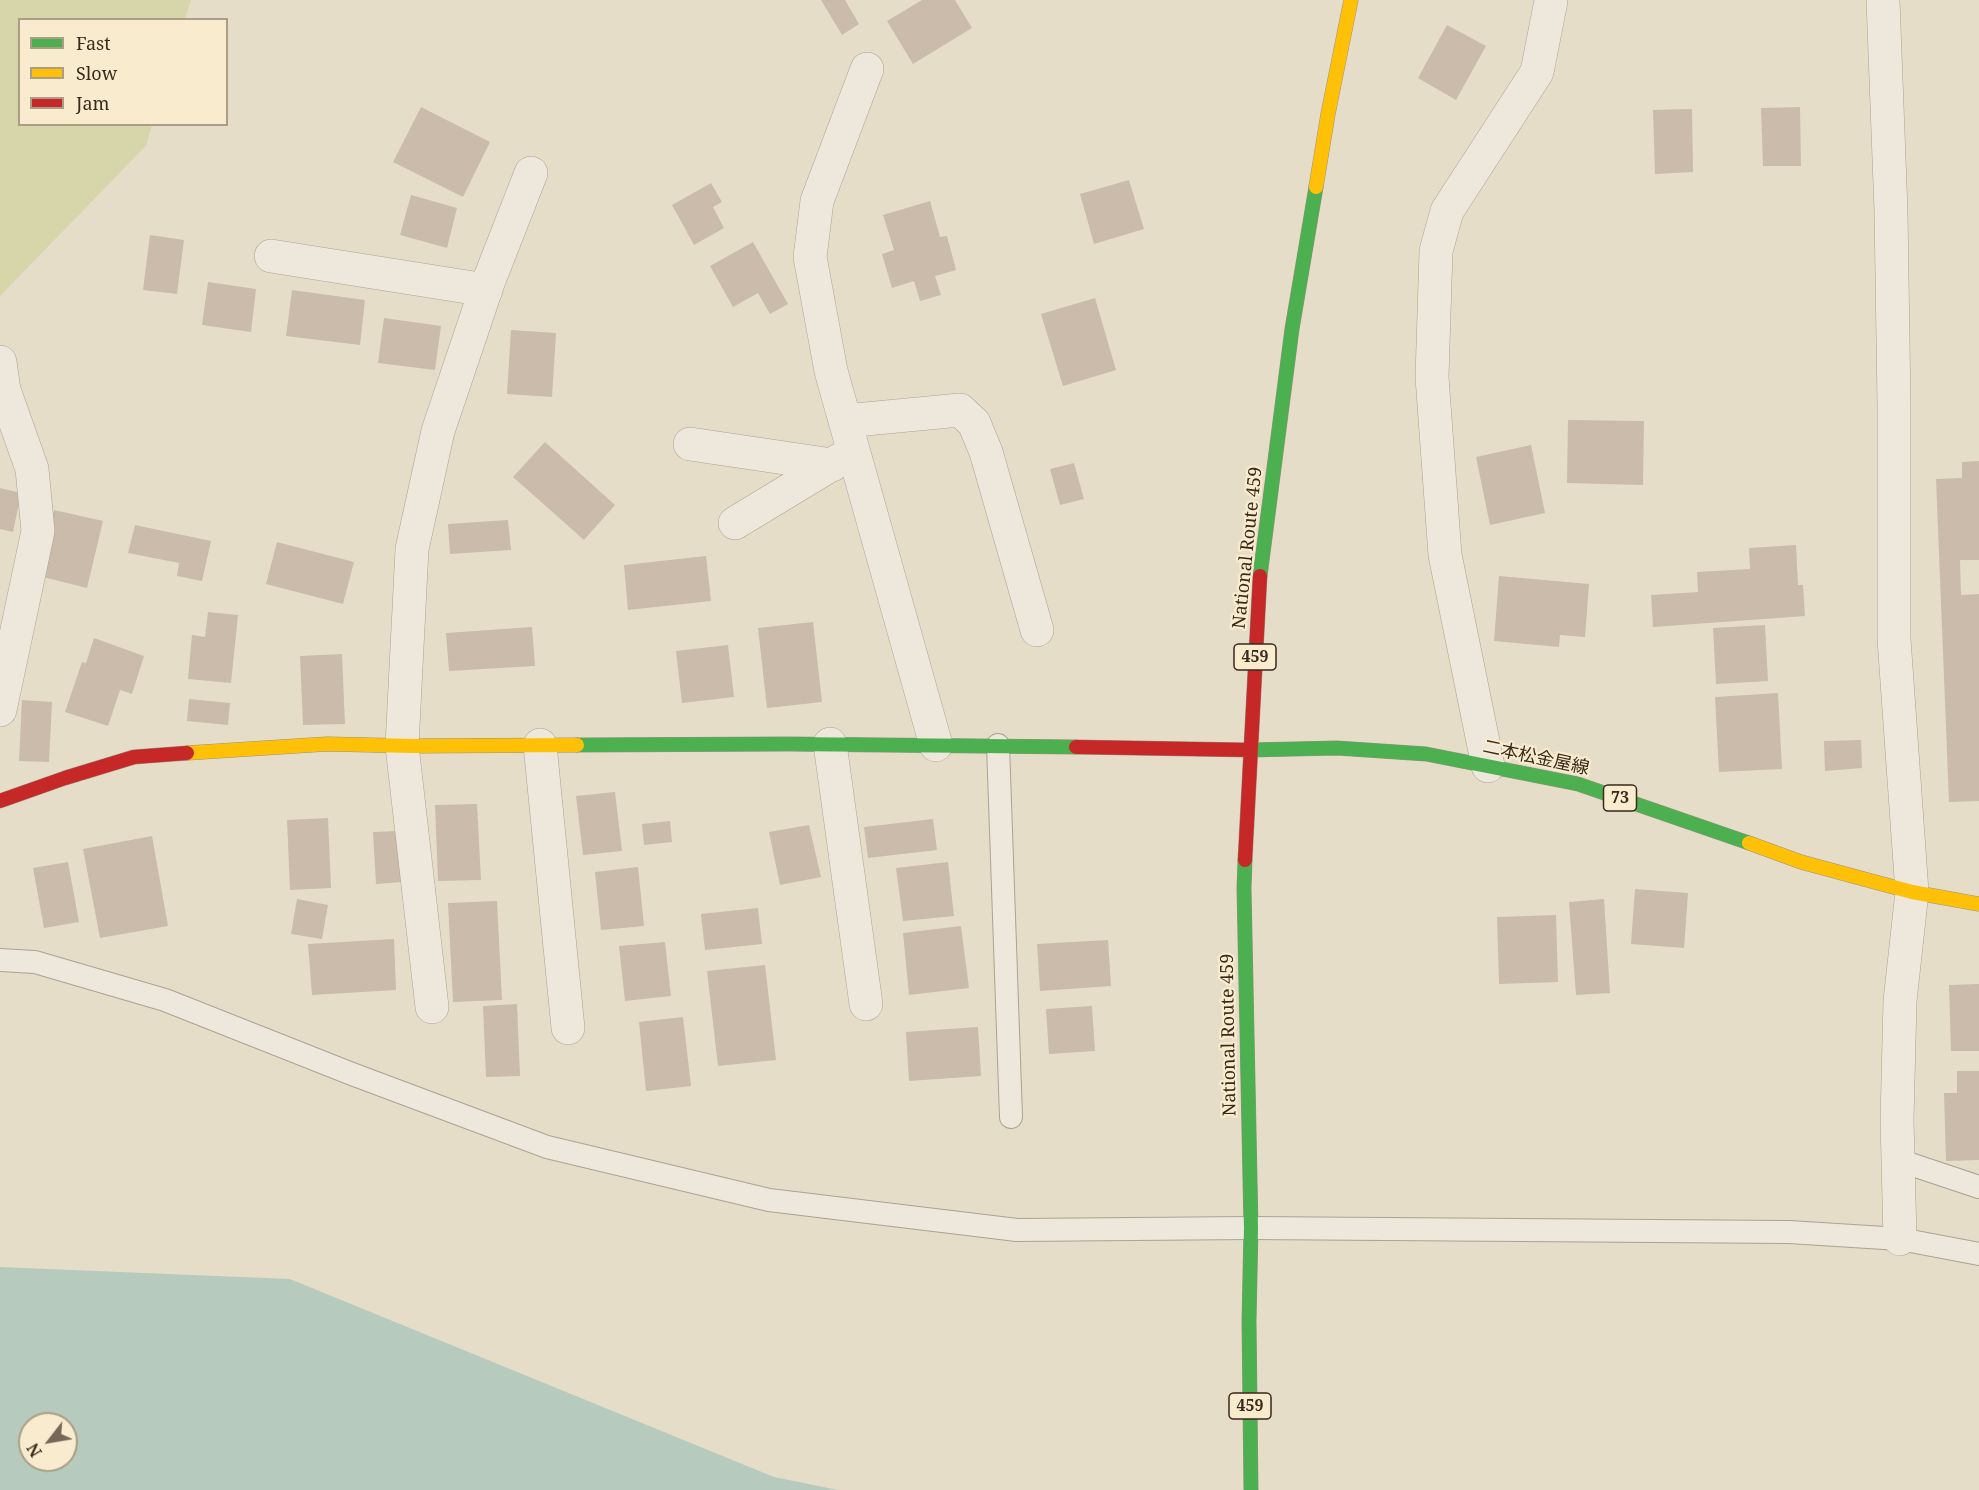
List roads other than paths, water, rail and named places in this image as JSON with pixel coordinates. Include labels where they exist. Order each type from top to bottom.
[{"type":"main road","name":"National Route 459","points":[[1251,1490],[1249,1321],[1251,1228],[1245,888],[1260,576],[1290,340],[1328,114],[1351,0]]},
{"type":"main road","name":"二本松金屋線","points":[[0,801],[134,757],[327,744],[402,746],[998,745],[1250,750],[1337,748],[1426,754],[1578,784],[1701,825],[1801,862],[1912,892],[1979,904]]},
{"type":"street","points":[[1883,0],[1891,211],[1894,639],[1912,892],[1900,1001],[1897,1120],[1900,1239]]},
{"type":"street","points":[[1488,766],[1445,555],[1432,377],[1436,251],[1447,211],[1537,72],[1551,1]]},
{"type":"street","points":[[867,69],[817,201],[810,257],[831,371],[845,420],[843,458],[936,745]]},
{"type":"street","points":[[432,1006],[402,746],[412,549],[438,431],[486,290],[531,173]]},
{"type":"street","points":[[271,256],[486,290]]},
{"type":"street","points":[[0,710],[38,531],[32,469],[1,381]]},
{"type":"street","points":[[845,420],[960,410],[974,423],[986,452],[1037,630]]},
{"type":"street","points":[[690,444],[843,458]]},
{"type":"street","points":[[735,523],[843,458]]},
{"type":"street","points":[[830,744],[866,1004]]},
{"type":"street","points":[[540,745],[568,1028]]},
{"type":"lane","points":[[998,745],[1011,1117]]},
{"type":"lane","points":[[0,960],[35,962],[165,1000],[352,1074],[547,1147],[769,1200],[1017,1230],[1251,1228],[1789,1232],[1900,1239],[1979,1254]]},
{"type":"lane","points":[[1898,1160],[1979,1187]]}]
